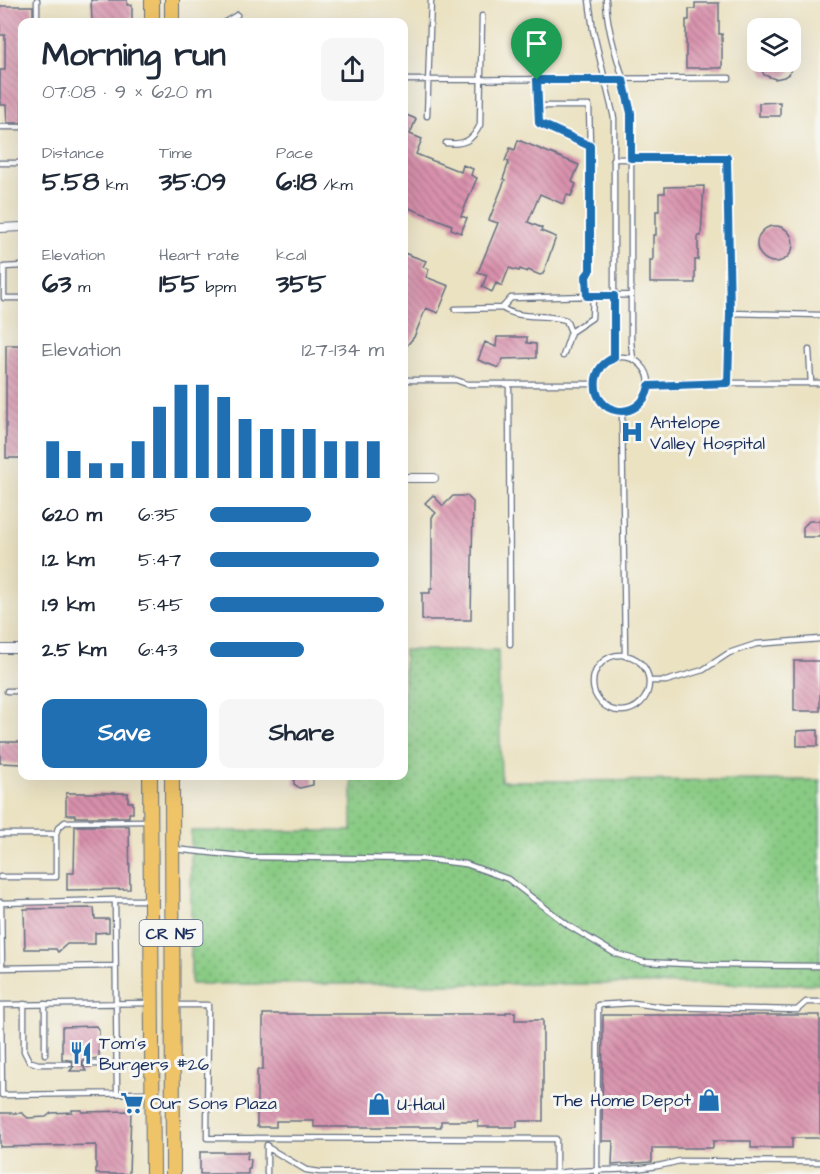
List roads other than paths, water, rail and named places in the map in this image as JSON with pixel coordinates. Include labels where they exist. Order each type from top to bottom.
[{"type":"main road","points":[[152,0],[152,18]]},
{"type":"main road","points":[[172,0],[172,18]]},
{"type":"main road","name":"CR N5","points":[[150,780],[153,1174]]},
{"type":"main road","name":"CR N5","points":[[172,780],[172,1174]]},
{"type":"main road","points":[[150,917],[162,928],[163,989],[171,1005]]},
{"type":"main road","points":[[151,1003],[163,1018],[164,1106],[172,1116]]},
{"type":"street","points":[[0,228],[18,227]]},
{"type":"street","points":[[408,478],[434,478]]},
{"type":"street","points":[[0,649],[18,649]]},
{"type":"lane","points":[[37,0],[37,18]]},
{"type":"lane","points":[[428,116],[431,0]]},
{"type":"lane","points":[[589,0],[592,30],[614,118],[614,358]]},
{"type":"lane","points":[[606,0],[608,21],[631,113],[633,359]]},
{"type":"lane","points":[[232,18],[237,15]]},
{"type":"lane","points":[[446,143],[465,143],[475,136],[480,125],[482,16]]},
{"type":"lane","points":[[408,80],[729,78]]},
{"type":"lane","points":[[537,80],[539,123],[590,146]]},
{"type":"lane","points":[[538,105],[589,106],[590,271],[586,276],[592,318],[571,332],[563,356]]},
{"type":"lane","points":[[0,127],[18,127]]},
{"type":"lane","points":[[613,159],[727,158],[730,313],[728,383]]},
{"type":"lane","points":[[0,163],[18,163]]},
{"type":"lane","points":[[18,266],[4,267],[4,298],[18,298]]},
{"type":"lane","points":[[502,308],[511,298],[631,295]]},
{"type":"lane","points":[[455,309],[502,308],[512,314],[552,315],[566,320],[571,332]]},
{"type":"lane","points":[[730,313],[820,315]]},
{"type":"lane","points":[[809,350],[811,383]]},
{"type":"lane","points":[[614,358],[633,359],[647,373],[649,386],[645,399],[635,408],[615,410],[603,403],[596,392],[600,369],[614,358]]},
{"type":"lane","points":[[408,380],[456,380],[467,384],[596,384]]},
{"type":"lane","points":[[649,386],[820,383]]},
{"type":"lane","points":[[509,384],[510,644]]},
{"type":"lane","points":[[621,411],[625,656]]},
{"type":"lane","points":[[649,681],[666,681],[703,670],[729,653],[756,644],[820,639]]},
{"type":"lane","points":[[625,656],[641,664],[649,681],[643,700],[632,708],[620,711],[613,710],[602,703],[597,698],[593,685],[596,671],[605,660],[625,656]]},
{"type":"lane","points":[[7,692],[18,691]]},
{"type":"lane","points":[[0,877],[56,877],[56,834],[58,828],[65,822],[150,821]]},
{"type":"lane","points":[[0,834],[56,834]]},
{"type":"lane","points":[[171,849],[249,857],[423,859],[466,864],[508,879],[568,926],[614,953],[644,962],[709,966],[820,966]]},
{"type":"lane","points":[[115,900],[117,1094]]},
{"type":"lane","points":[[116,966],[1,968],[0,903],[150,900]]},
{"type":"lane","points":[[597,1173],[598,1005],[633,1003],[796,1010],[806,1002],[820,1002]]},
{"type":"lane","points":[[151,1003],[1,1005],[1,1095],[152,1093]]},
{"type":"lane","points":[[24,1004],[24,1051],[29,1061],[38,1064],[70,1064]]},
{"type":"lane","points":[[45,1004],[45,1054]]},
{"type":"lane","points":[[171,1005],[208,1005],[207,1138],[556,1139],[556,1173]]},
{"type":"lane","points":[[86,1064],[117,1064]]},
{"type":"lane","points":[[267,1139],[267,1174]]},
{"type":"lane","points":[[267,1147],[306,1170],[320,1172],[642,1173],[663,1169],[679,1161],[820,1162]]},
{"type":"place","name":"Antelope Valley Hospital","points":[[632,432]]},
{"type":"place","name":"Tom's Burgers #26","points":[[81,1053]]},
{"type":"place","name":"The Home Depot","points":[[709,1100]]},
{"type":"place","name":"Our Sons Plaza","points":[[132,1103]]},
{"type":"place","name":"U-Haul","points":[[379,1104]]}]
